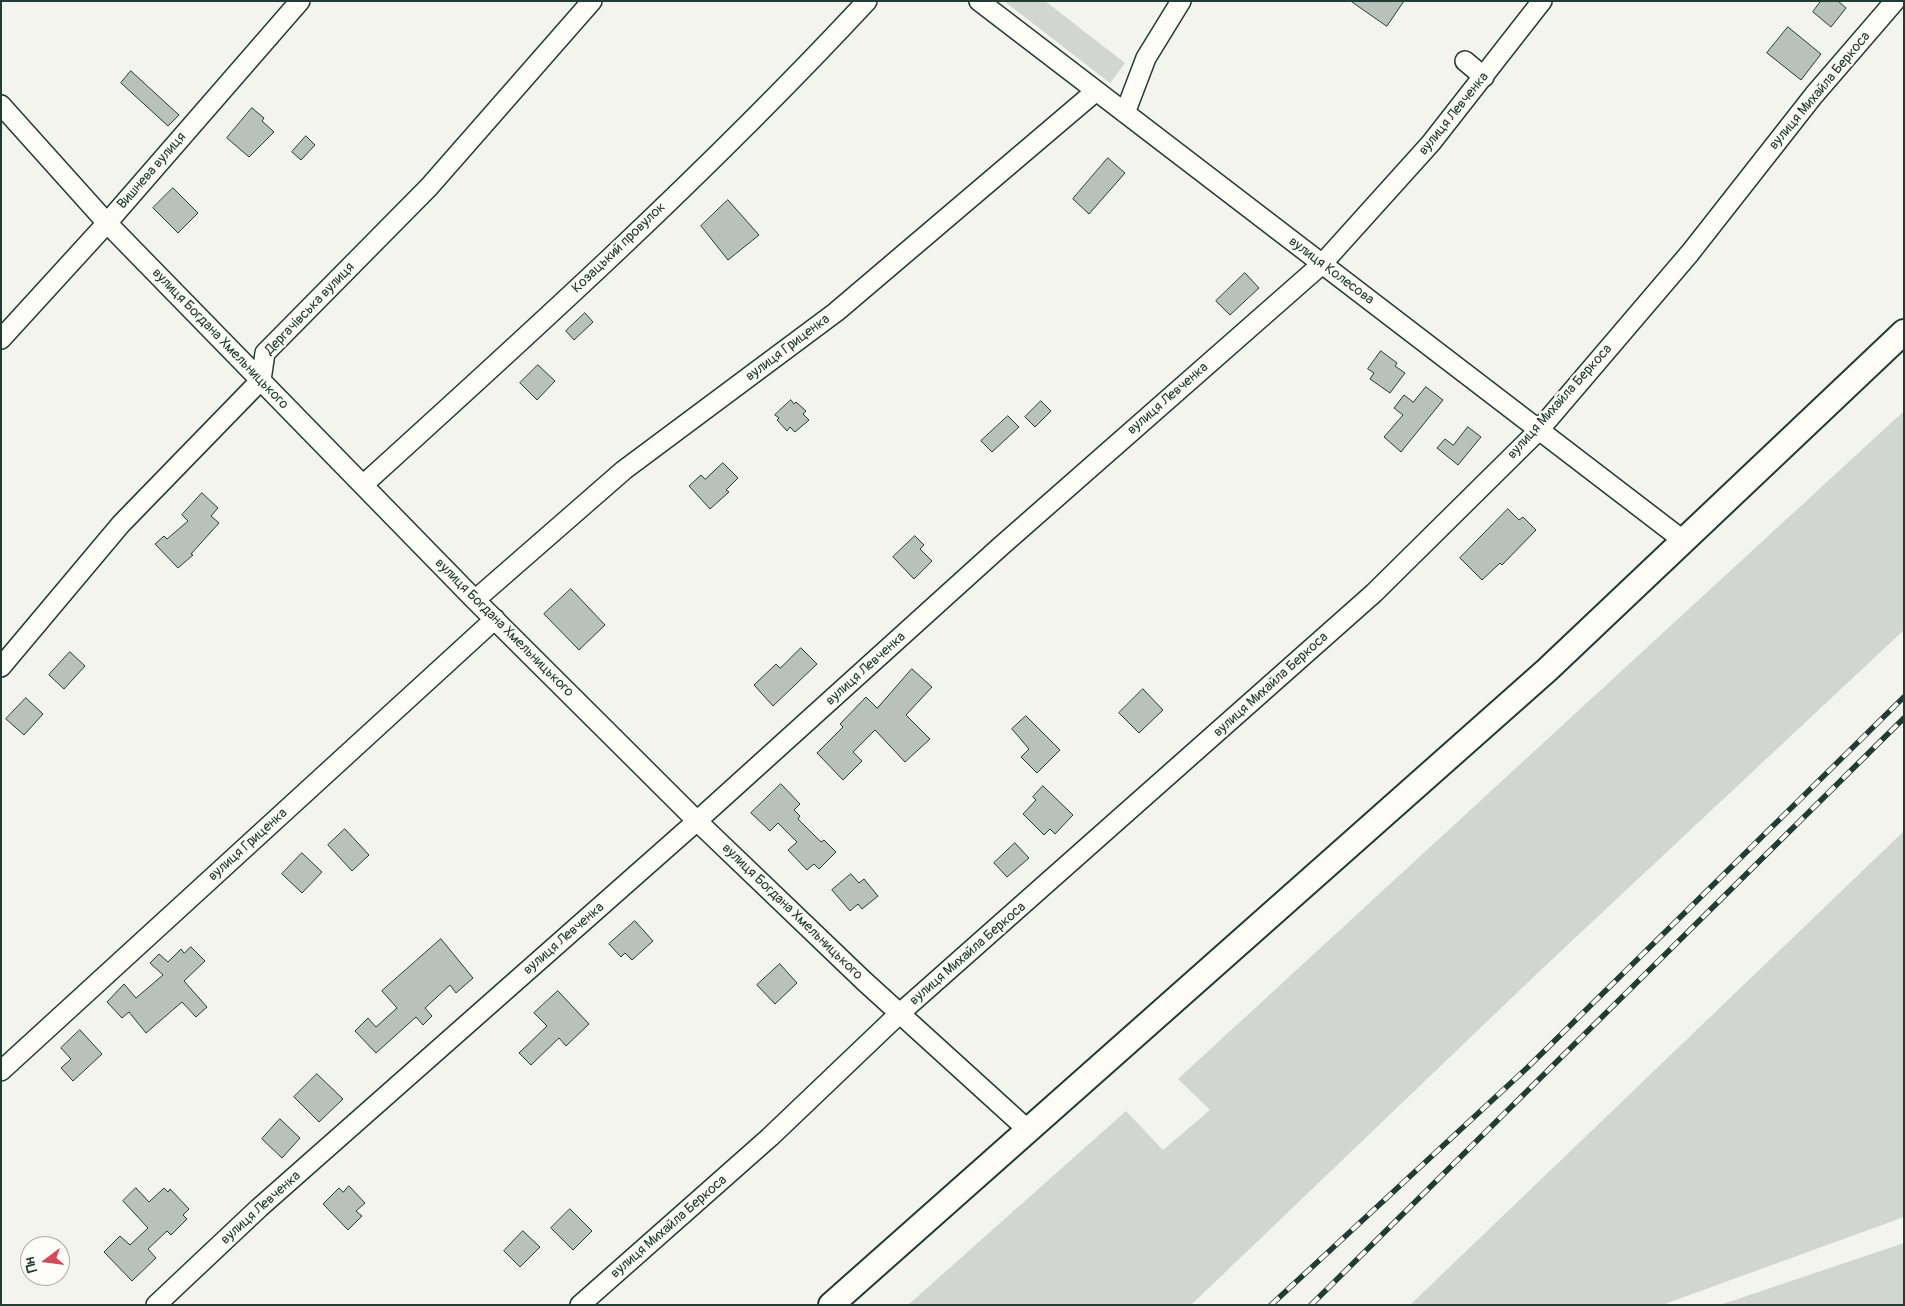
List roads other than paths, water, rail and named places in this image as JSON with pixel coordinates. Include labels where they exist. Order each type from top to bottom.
[{"type":"main road","points":[[831,1305],[1547,670],[1904,332]]},
{"type":"street","name":"Вишнева вулиця","points":[[1,339],[107,223],[300,1]]},
{"type":"street","name":"Дергачівська вулиця","points":[[261,380],[265,353],[429,188],[592,1]]},
{"type":"street","name":"Козацький провулок","points":[[363,485],[642,226],[789,85],[867,1]]},
{"type":"street","name":"вулиця Колесова","points":[[979,1],[1684,541]]},
{"type":"street","points":[[1125,113],[1146,58],[1181,1]]},
{"type":"street","name":"вулиця Левченка","points":[[156,1305],[266,1202],[697,821],[1000,547],[1322,264],[1431,143],[1542,1]]},
{"type":"street","name":"вулиця Михайла Беркоса","points":[[580,1305],[770,1137],[900,1014],[1374,593],[1538,430],[1690,253],[1814,95],[1896,1]]},
{"type":"street","points":[[1464,60],[1484,77]]},
{"type":"street","name":"вулиця Гриценка","points":[[475,600],[624,470],[836,312],[1096,91]]},
{"type":"street","name":"вулиця Богдана Хмельницького","points":[[1,105],[107,223],[475,600],[697,821],[900,1014],[1028,1130]]},
{"type":"street","points":[[1,667],[121,524],[261,380]]},
{"type":"street","name":"вулиця Гриценка","points":[[1,1071],[495,619]]},
{"type":"railway","points":[[1271,1305],[1527,1068],[1904,697]]},
{"type":"railway","points":[[1311,1305],[1904,718]]}]
